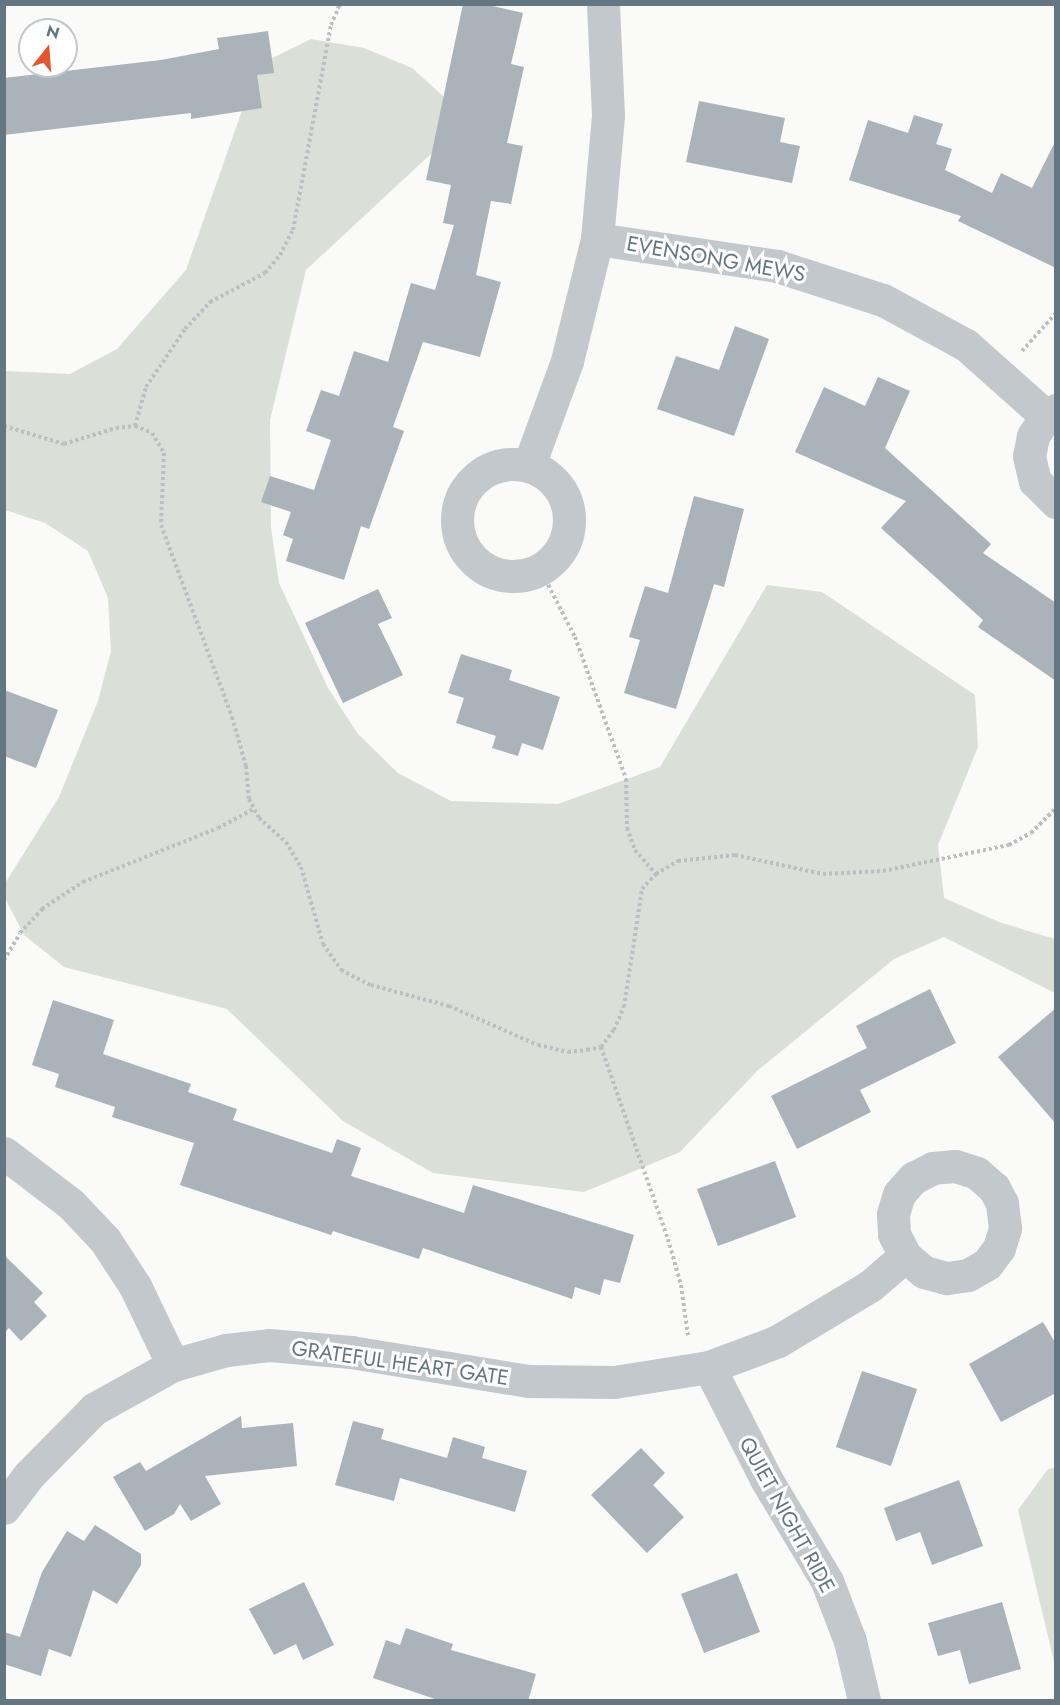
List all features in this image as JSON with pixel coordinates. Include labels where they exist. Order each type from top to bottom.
[{"type":"street","points":[[529,465],[567,360],[597,239],[608,114],[603,4]]},
{"type":"street","name":"EVENSONG MEWS","points":[[597,239],[777,266],[834,283],[926,320],[1002,374],[1051,413],[1033,436],[1029,456],[1035,481],[1056,502]]},
{"type":"street","points":[[509,464],[529,465],[546,474],[564,494],[569,511],[567,539],[553,560],[540,569],[520,576],[497,573],[476,561],[462,543],[457,522],[460,503],[472,481],[490,468],[509,464]]},
{"type":"street","points":[[4,1153],[71,1204],[105,1240],[135,1286],[173,1365]]},
{"type":"street","name":"GRATEFUL HEART GATE","points":[[4,1508],[43,1459],[94,1409],[173,1365],[226,1350],[269,1345],[341,1351],[529,1381],[614,1382],[700,1369],[778,1341],[870,1286],[905,1256]]},
{"type":"street","name":"QUIET NIGHT RIDE","points":[[700,1369],[827,1581],[850,1641],[864,1701]]},
{"type":"path","points":[[135,426],[146,387],[185,328],[210,303],[265,273],[280,255],[293,230],[331,24],[340,4]]},
{"type":"path","points":[[1002,374],[1056,313]]},
{"type":"path","points":[[4,426],[64,444],[135,426],[152,433],[164,453],[161,525],[216,667],[246,765],[249,799],[259,818],[286,842],[302,867],[323,944],[341,970],[371,985],[448,1006],[538,1045],[568,1052],[601,1047],[614,1030],[624,1007],[635,919],[642,889],[656,874],[678,861],[735,855],[822,873],[883,872],[1009,845],[1031,832],[1056,808]]},
{"type":"path","points":[[540,569],[575,637],[626,779],[627,828],[635,850],[656,874]]},
{"type":"path","points":[[4,960],[20,933],[42,909],[83,882],[218,828],[254,808]]},
{"type":"path","points":[[601,1047],[613,1071],[681,1285],[700,1369]]},
{"type":"shaded area","points":[[311,39],[364,48],[412,68],[453,105],[433,152],[306,270],[270,420],[271,528],[279,583],[328,688],[358,734],[398,773],[451,801],[558,804],[660,767],[767,585],[822,592],[975,695],[978,747],[938,845],[944,898],[999,922],[1055,939],[1055,993],[944,937],[894,959],[757,1071],[680,1152],[584,1192],[433,1173],[343,1121],[227,1009],[64,967],[24,935],[5,898],[4,885],[59,797],[98,701],[111,651],[108,598],[88,551],[45,523],[5,510],[5,371],[70,374],[117,349],[186,270],[258,65]]},
{"type":"shaded area","points":[[1056,1468],[1055,1666],[1018,1510],[1048,1469]]},
{"type":"building","points":[[463,4],[484,4],[523,13],[511,64],[524,67],[507,143],[523,146],[511,204],[491,201],[476,275],[501,282],[480,357],[423,342],[393,427],[404,431],[369,529],[361,526],[344,580],[286,561],[293,539],[283,535],[291,512],[261,502],[270,476],[314,490],[331,440],[306,431],[321,390],[339,396],[354,351],[388,362],[411,283],[435,290],[454,225],[443,223],[451,185],[426,180]]},
{"type":"building","points":[[268,31],[274,73],[257,75],[262,108],[191,119],[191,113],[4,135],[4,78],[78,78],[78,70],[161,60],[219,49],[217,38]]},
{"type":"building","points":[[699,101],[785,118],[780,142],[800,146],[792,183],[686,162]]},
{"type":"building","points":[[914,115],[943,124],[936,144],[952,149],[945,170],[992,193],[1001,173],[1032,188],[1056,140],[1056,268],[958,221],[961,216],[849,180],[868,120],[908,133]]},
{"type":"building","points":[[735,326],[769,339],[734,436],[657,409],[676,356],[719,370]]},
{"type":"building","points":[[878,377],[910,391],[885,448],[991,544],[983,553],[1056,603],[1056,681],[978,627],[983,620],[881,528],[906,501],[795,452],[824,387],[865,406]]},
{"type":"building","points":[[694,496],[744,509],[724,587],[714,584],[676,709],[624,693],[640,640],[629,637],[645,586],[668,593]]},
{"type":"building","points":[[378,589],[392,618],[378,624],[403,675],[343,703],[305,623]]},
{"type":"building","points":[[461,654],[512,670],[509,680],[560,697],[543,750],[522,743],[518,756],[492,748],[496,736],[456,723],[464,698],[448,693]]},
{"type":"building","points":[[4,690],[58,710],[36,768],[4,756]]},
{"type":"building","points":[[930,989],[956,1043],[860,1090],[871,1112],[797,1149],[771,1096],[867,1048],[856,1026]]},
{"type":"building","points":[[53,1000],[114,1020],[103,1054],[191,1084],[188,1092],[237,1109],[233,1120],[332,1153],[337,1139],[361,1148],[351,1176],[464,1213],[473,1185],[634,1235],[620,1283],[604,1279],[600,1295],[575,1287],[572,1299],[423,1248],[419,1259],[333,1231],[331,1235],[180,1185],[194,1143],[112,1117],[115,1107],[55,1087],[59,1074],[32,1065]]},
{"type":"building","points":[[1056,1008],[1056,1124],[998,1057]]},
{"type":"building","points":[[775,1161],[796,1217],[718,1246],[697,1189]]},
{"type":"building","points":[[4,1255],[43,1293],[34,1302],[47,1316],[21,1341],[9,1328],[4,1333]]},
{"type":"building","points":[[1043,1322],[1056,1344],[1056,1393],[1001,1422],[969,1364]]},
{"type":"building","points":[[862,1371],[917,1389],[891,1466],[836,1447]]},
{"type":"building","points":[[241,1416],[242,1428],[293,1423],[297,1466],[205,1476],[221,1504],[191,1521],[180,1504],[174,1514],[145,1531],[113,1477],[140,1462],[146,1471]]},
{"type":"building","points":[[353,1421],[384,1429],[381,1439],[447,1458],[453,1437],[485,1447],[482,1458],[527,1471],[515,1512],[400,1478],[394,1501],[335,1485]]},
{"type":"building","points":[[641,1448],[665,1473],[653,1485],[684,1517],[647,1553],[591,1495]]},
{"type":"building","points":[[959,1480],[983,1546],[932,1565],[920,1532],[896,1541],[884,1508]]},
{"type":"building","points":[[95,1525],[141,1554],[141,1565],[117,1604],[93,1590],[71,1657],[49,1649],[41,1676],[4,1664],[4,1632],[20,1637],[42,1572],[67,1531],[84,1541]]},
{"type":"building","points":[[737,1573],[760,1632],[704,1653],[681,1594]]},
{"type":"building","points":[[304,1582],[334,1645],[303,1660],[296,1644],[274,1655],[249,1609]]},
{"type":"building","points":[[1002,1602],[1021,1669],[969,1684],[960,1650],[938,1656],[928,1623]]},
{"type":"building","points":[[406,1628],[453,1644],[451,1650],[536,1674],[528,1701],[441,1701],[373,1678],[386,1640],[400,1645]]}]
